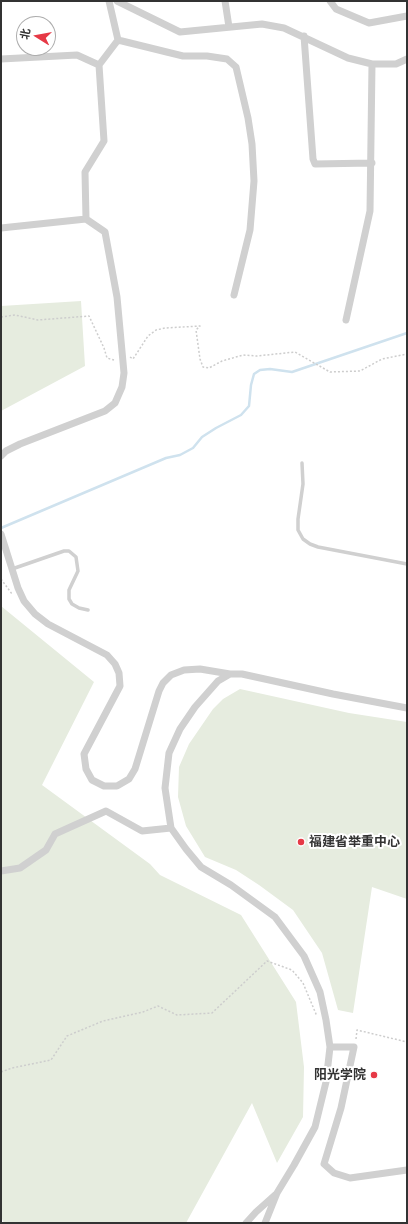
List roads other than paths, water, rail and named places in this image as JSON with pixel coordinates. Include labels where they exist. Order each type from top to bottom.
[{"type":"street","points":[[109,1],[118,40]]},
{"type":"street","points":[[117,1],[180,32],[262,24],[284,28],[304,36],[348,58],[372,64],[396,64],[407,59]]},
{"type":"street","points":[[225,1],[229,27]]},
{"type":"street","points":[[330,1],[336,9],[369,23],[407,16]]},
{"type":"street","points":[[304,36],[313,159],[315,164],[372,163]]},
{"type":"street","points":[[86,219],[85,172],[104,141],[99,64],[118,40]]},
{"type":"street","points":[[118,40],[182,56],[207,56],[227,59],[236,67],[248,118],[252,144],[254,181],[250,230],[234,295]]},
{"type":"street","points":[[1,59],[77,55],[99,64]]},
{"type":"street","points":[[346,320],[370,211],[372,163],[372,64]]},
{"type":"street","points":[[1,228],[86,219],[105,232],[117,297],[124,373],[122,387],[115,402],[105,411],[6,450],[1,456]]},
{"type":"street","points":[[1,534],[18,588],[24,601],[48,624],[107,656],[115,664],[119,673],[120,686],[84,754],[86,770],[92,780],[104,786],[117,786],[129,779],[135,769],[159,691],[163,683],[171,675],[184,670],[200,669],[230,674],[242,674],[333,694],[407,708]]},
{"type":"street","points":[[230,674],[218,681],[195,707],[180,729],[169,754],[165,788],[171,828],[201,867],[231,885],[275,917],[304,956],[320,992],[330,1047],[326,1082],[315,1127],[277,1193],[265,1223]]},
{"type":"street","points":[[1,871],[20,868],[46,850],[55,834],[106,811],[142,831],[171,828]]},
{"type":"street","points":[[330,1047],[354,1047],[341,1108],[324,1164],[334,1173],[350,1178],[407,1170]]},
{"type":"street","points":[[246,1223],[277,1193]]},
{"type":"lane","points":[[302,462],[303,484],[298,530],[303,539],[318,547],[407,564]]},
{"type":"lane","points":[[12,569],[64,551],[69,552],[76,557],[78,564],[78,571],[69,590],[69,599],[72,604],[79,608],[88,610]]},
{"type":"waterway","points":[[1,528],[166,458],[180,455],[193,448],[202,437],[241,415],[249,406],[251,385],[254,374],[260,370],[270,369],[292,372],[407,333]]},
{"type":"place","name":"福建省举重中心","points":[[301,842]]},
{"type":"place","name":"阳光学院","points":[[374,1075]]}]
